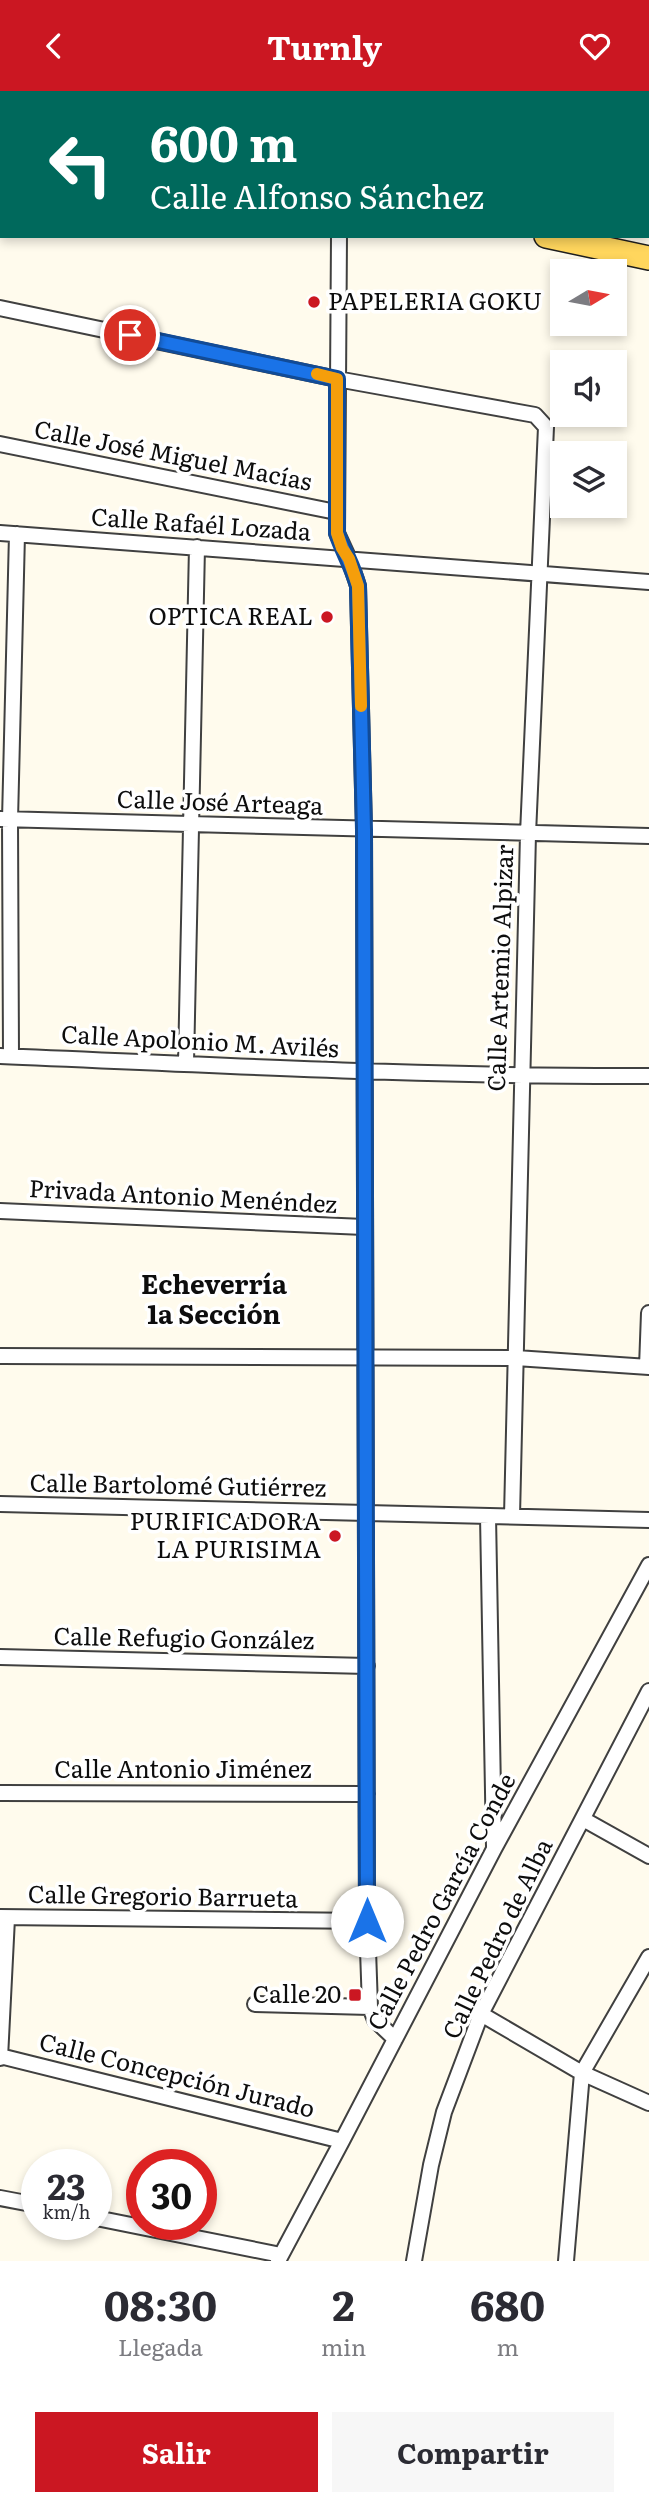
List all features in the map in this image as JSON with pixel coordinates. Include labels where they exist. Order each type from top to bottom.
[{"type":"main road","points":[[555,238],[649,258]]},
{"type":"street","points":[[339,238],[336,512],[337,533],[358,586],[364,830],[367,1921],[370,2007],[375,2020],[395,2039]]},
{"type":"street","points":[[0,308],[337,379]]},
{"type":"street","name":"Calle Artemio Alpizar","points":[[337,379],[535,415],[546,432],[528,834],[512,1516]]},
{"type":"street","name":"Calle José Miguel Macías","points":[[0,444],[336,512]]},
{"type":"street","name":"Calle Rafaél Lozada","points":[[0,533],[649,582]]},
{"type":"street","points":[[5,1056],[5,819],[18,534]]},
{"type":"street","points":[[186,1063],[197,547]]},
{"type":"street","name":"Calle José Arteaga","points":[[5,819],[649,836]]},
{"type":"street","name":"Calle Apolonio M. Avilés","points":[[5,1056],[521,1077],[649,1076]]},
{"type":"street","name":"Privada Antonio Menéndez","points":[[0,1211],[363,1227]]},
{"type":"street","points":[[0,1356],[516,1358],[648,1367],[649,1313]]},
{"type":"street","name":"Calle Bartolomé Gutiérrez","points":[[0,1504],[649,1520]]},
{"type":"street","points":[[488,1516],[494,1849]]},
{"type":"street","name":"Calle Pedro García Conde","points":[[279,2258],[494,1849],[643,1589],[649,1565]]},
{"type":"street","name":"Calle Refugio González","points":[[0,1657],[367,1667]]},
{"type":"street","name":"Calle Pedro de Alba","points":[[414,2261],[431,2165],[444,2112],[481,2014],[649,1691]]},
{"type":"street","name":"Calle Antonio Jiménez","points":[[0,1793],[367,1794]]},
{"type":"street","points":[[583,1819],[649,1856]]},
{"type":"street","points":[[0,2057],[3,1917]]},
{"type":"street","name":"Calle Gregorio Barrueta","points":[[3,1917],[367,1921]]},
{"type":"street","points":[[566,2261],[582,2073],[649,1957]]},
{"type":"street","points":[[255,2004],[370,2007]]},
{"type":"street","points":[[481,2014],[582,2073],[649,2103]]},
{"type":"street","name":"Calle Concepción Jurado","points":[[0,2057],[342,2141]]},
{"type":"street","points":[[0,2198],[21,2203]]},
{"type":"street","points":[[112,2221],[279,2258]]},
{"type":"slow traffic","points":[[317,374],[337,379],[337,533],[358,586],[361,706]]},
{"type":"place","name":"PAPELERIA GOKU","points":[[314,302]]},
{"type":"place","name":"OPTICA REAL","points":[[327,617]]},
{"type":"place","name":"PURIFICADORA LA PURISIMA","points":[[335,1536]]},
{"type":"place","name":"Calle 20","points":[[355,1995]]},
{"type":"district","name":"Echeverría 1a Sección","points":[[214,1300]]},
{"type":"route","points":[[130,335],[337,379],[337,533],[358,586],[364,830],[367,1921]]}]
